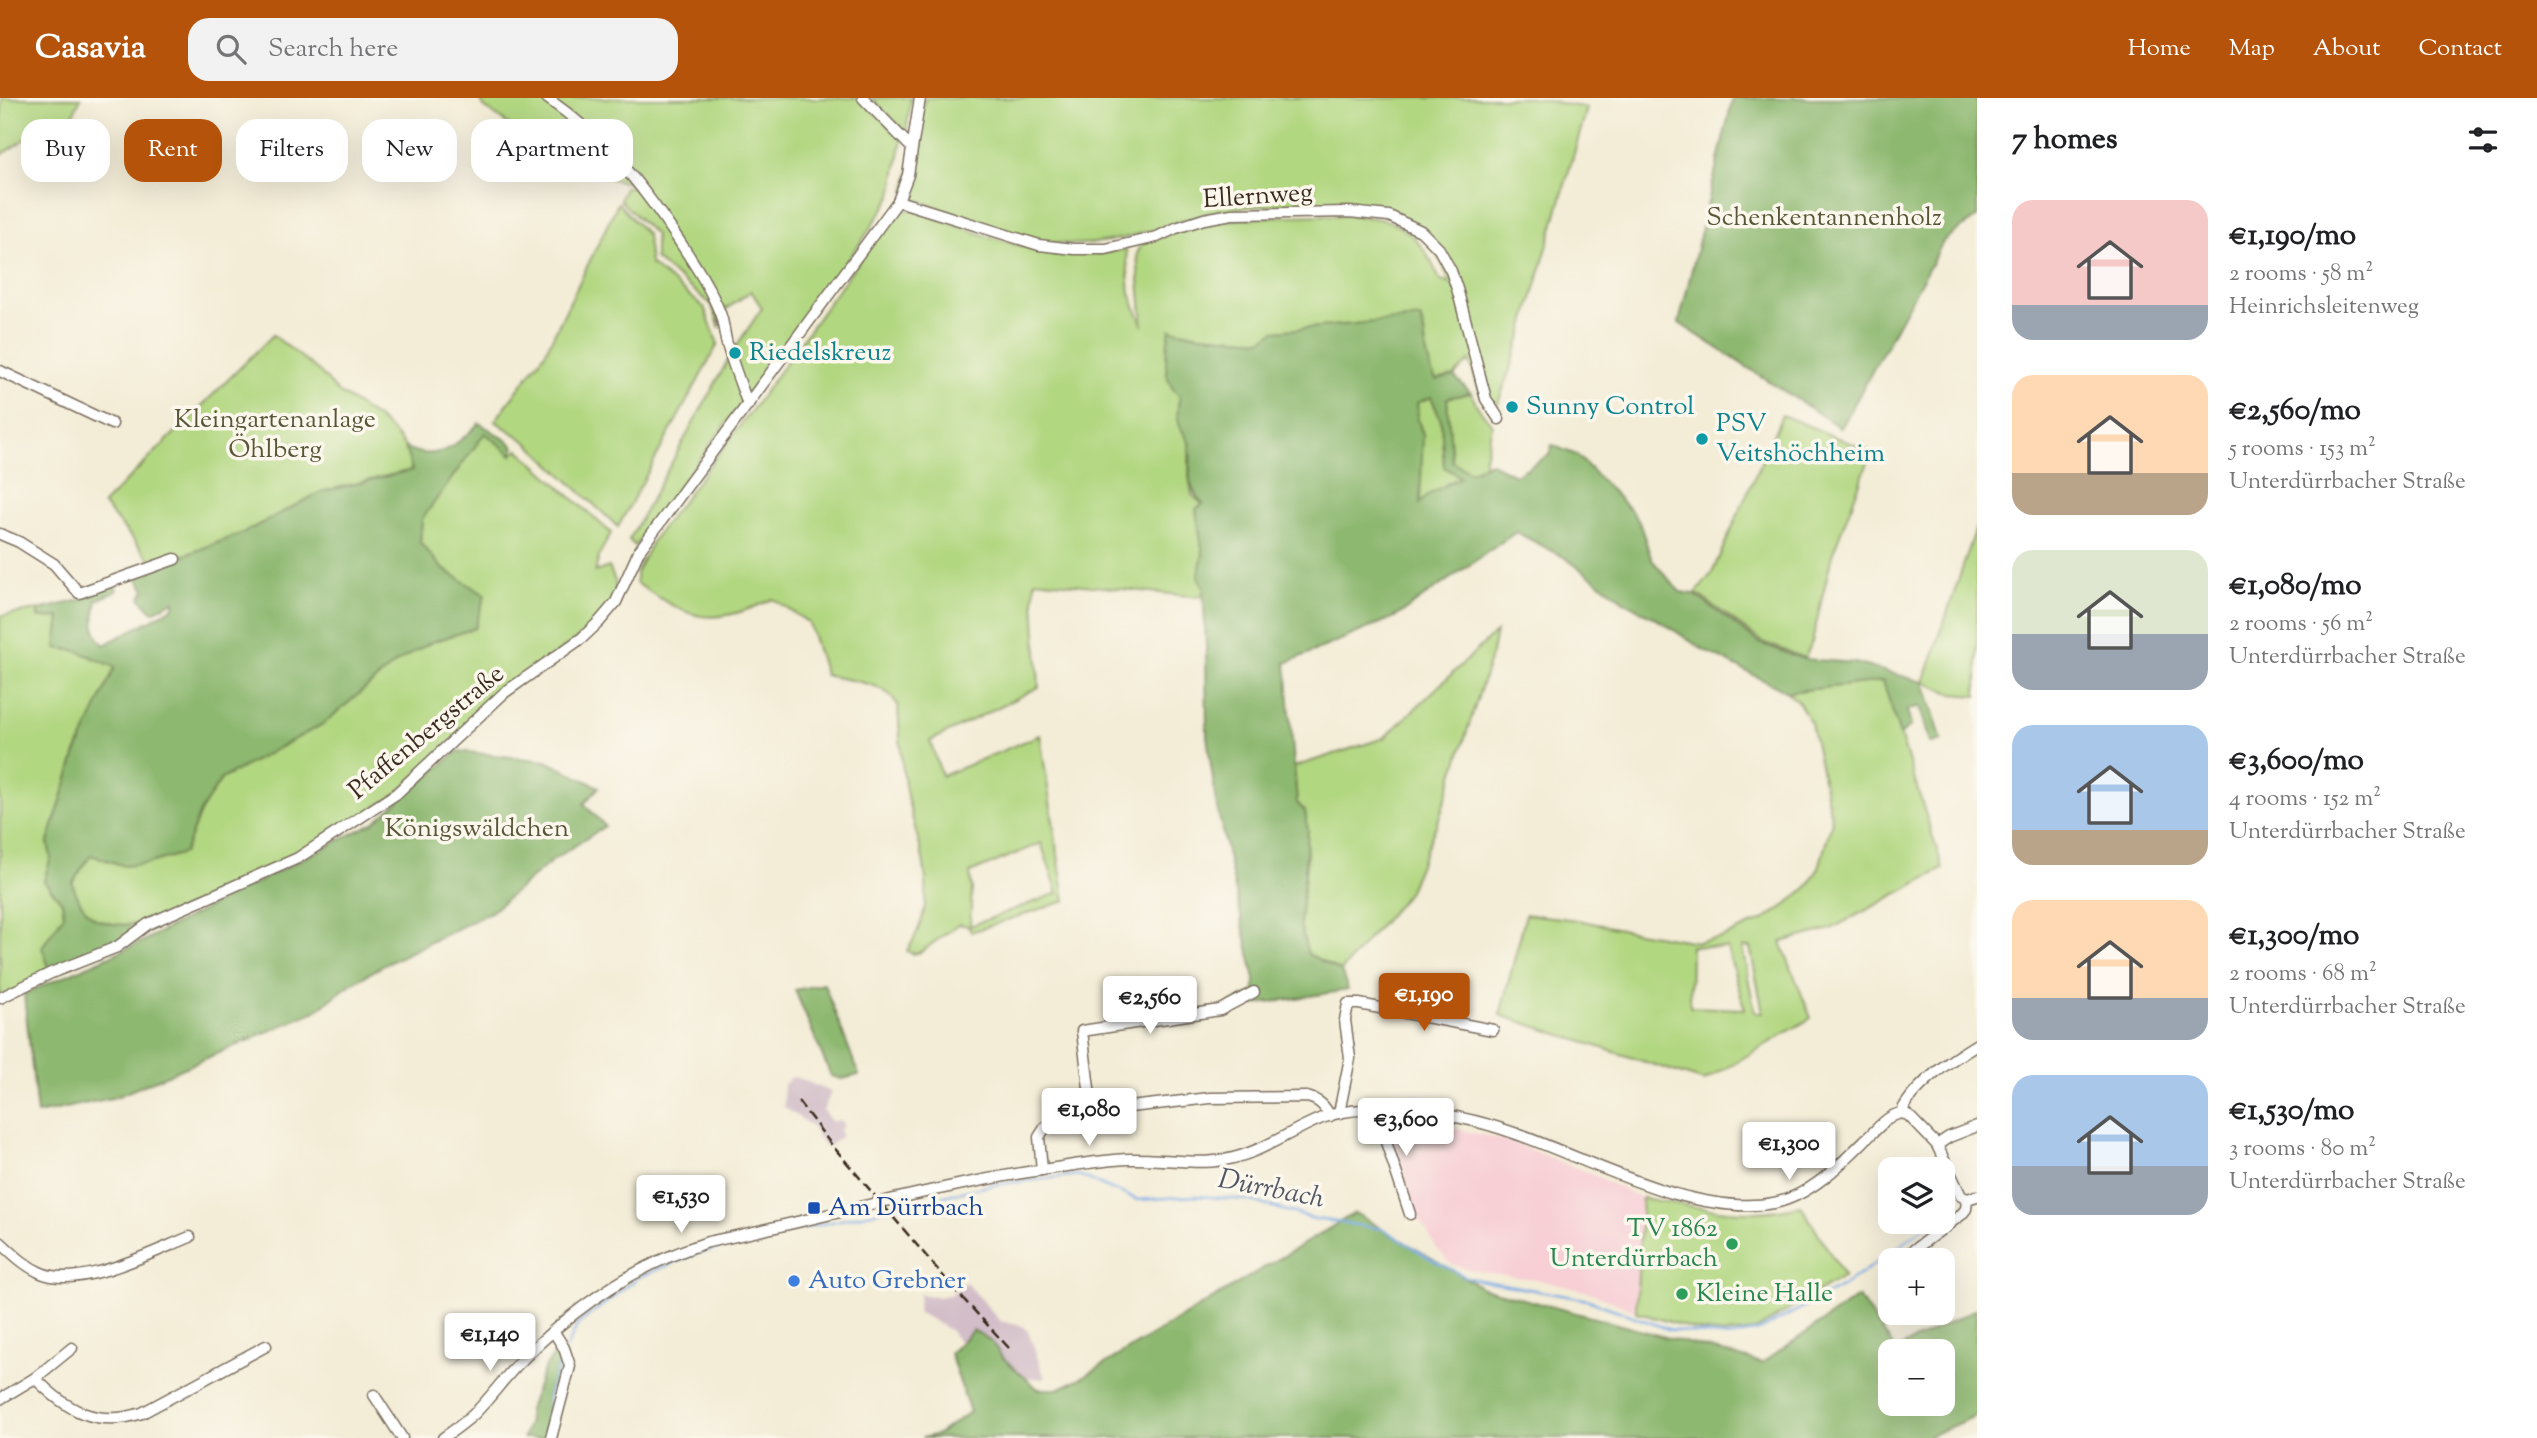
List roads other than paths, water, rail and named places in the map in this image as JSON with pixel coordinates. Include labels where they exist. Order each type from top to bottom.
[{"type":"street","points":[[547,98],[605,144],[639,184],[685,249],[720,314],[748,405]]},
{"type":"street","points":[[863,98],[912,148]]},
{"type":"street","name":"Pfaffenbergstraße","points":[[0,998],[117,947],[148,924],[298,859],[396,794],[504,693],[582,638],[599,622],[616,602],[639,551],[898,201],[908,174],[920,98]]},
{"type":"street","name":"Ellernweg","points":[[898,201],[1039,245],[1074,249],[1106,249],[1157,237],[1204,219],[1232,215],[1349,212],[1389,216],[1420,231],[1439,249],[1451,271],[1486,399],[1499,419]]},
{"type":"street","points":[[0,371],[113,424]]},
{"type":"street","points":[[0,534],[19,542],[54,564],[79,593],[176,559]]},
{"type":"street","points":[[1092,1113],[1082,1031],[1220,1010],[1254,992]]},
{"type":"street","points":[[1334,1114],[1350,1058],[1345,1020],[1348,1004],[1493,1030]]},
{"type":"street","points":[[1901,1113],[1904,1106],[1931,1077],[1977,1044]]},
{"type":"street","points":[[1042,1170],[1039,1137],[1042,1130],[1053,1124],[1092,1113],[1210,1098],[1307,1097],[1315,1099],[1334,1114]]},
{"type":"street","points":[[1375,1109],[1410,1214]]},
{"type":"street","points":[[443,1438],[474,1414],[520,1361],[554,1332],[640,1270],[681,1251],[708,1242],[937,1188],[1042,1170],[1128,1159],[1223,1160],[1263,1148],[1334,1114],[1375,1109],[1460,1116],[1516,1133],[1589,1164],[1673,1193],[1715,1202],[1764,1205],[1788,1199],[1816,1183],[1840,1165],[1888,1118],[1901,1113],[1908,1115],[1937,1145],[1958,1192],[1972,1197],[1961,1215],[1916,1248]]},
{"type":"street","points":[[1937,1145],[1977,1126]]},
{"type":"street","points":[[0,1242],[42,1274],[74,1276],[108,1270],[190,1237]]},
{"type":"street","points":[[551,1438],[570,1366],[566,1352],[554,1332]]},
{"type":"street","points":[[35,1378],[52,1396],[76,1411],[104,1420],[125,1418],[142,1413],[266,1346]]},
{"type":"street","points":[[0,1399],[35,1378],[72,1349]]},
{"type":"street","points":[[374,1395],[402,1438]]},
{"type":"waterway","name":"Dürrbach","points":[[566,1348],[578,1324],[639,1277],[698,1253],[992,1185],[1078,1175],[1138,1200],[1196,1196],[1247,1200],[1315,1219],[1383,1229],[1468,1278],[1588,1300],[1671,1330],[1729,1337],[1758,1331],[1843,1286],[1915,1234]]},
{"type":"waterway","name":"Dürrbach","points":[[545,1438],[548,1426],[548,1396],[563,1354]]},
{"type":"railway","points":[[798,1101],[831,1144],[956,1291],[1009,1348]]},
{"type":"place","name":"Riedelskreuz","points":[[735,353]]},
{"type":"place","name":"Sunny Control","points":[[1512,407]]},
{"type":"place","name":"PSV Veitshöchheim","points":[[1702,439]]},
{"type":"place","name":"Am Dürrbach","points":[[814,1208]]},
{"type":"place","name":"TV 1862 Unterdürrbach","points":[[1732,1244]]},
{"type":"place","name":"Auto Grebner","points":[[794,1281]]},
{"type":"place","name":"Kleine Halle","points":[[1682,1294]]},
{"type":"park label","name":"Schenkentannenholz","points":[[1824,218]]},
{"type":"park label","name":"Kleingartenanlage Öhlberg","points":[[275,435]]},
{"type":"park label","name":"Königswäldchen","points":[[477,829]]}]
